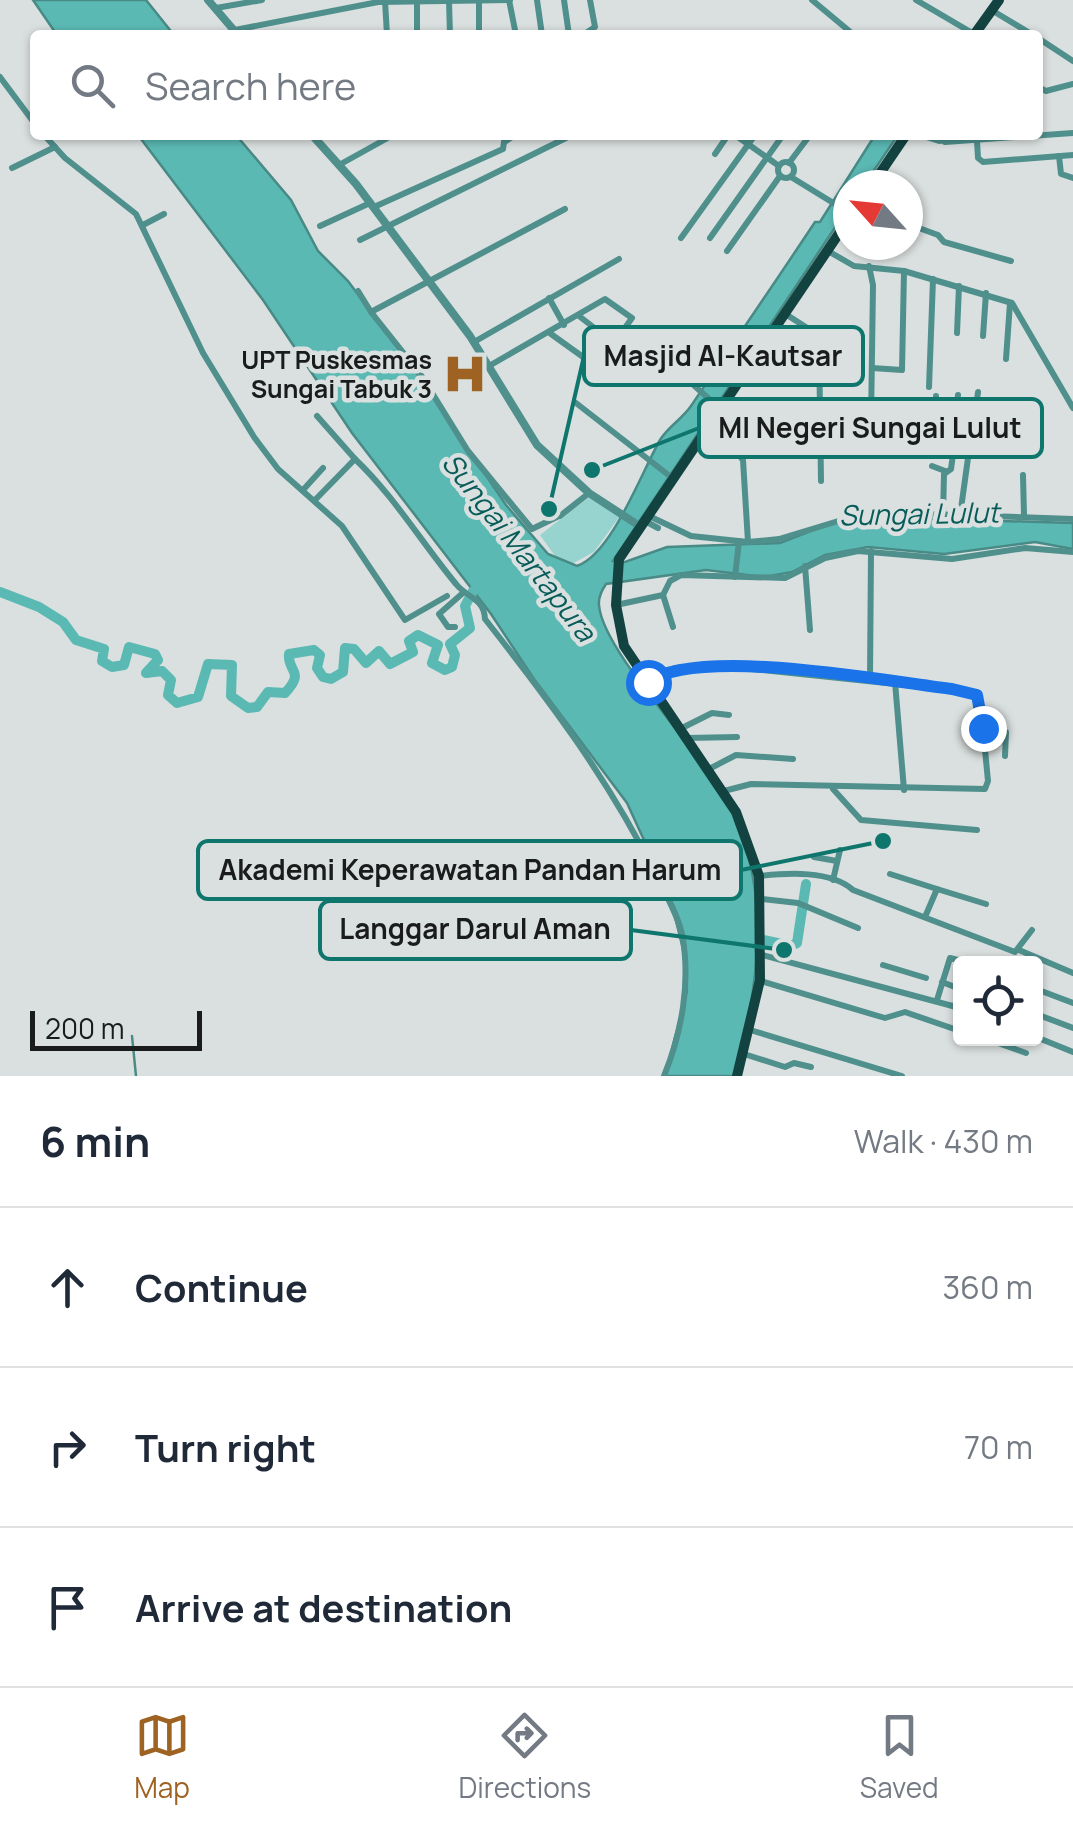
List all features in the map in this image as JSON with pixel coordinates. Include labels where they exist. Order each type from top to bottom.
[{"type":"main road","points":[[976,30],[999,0]]},
{"type":"main road","points":[[882,170],[903,140]]},
{"type":"main road","points":[[738,1076],[760,980],[759,876],[742,823],[724,790],[624,646],[616,605],[618,559],[833,241]]},
{"type":"street","points":[[208,0],[234,30]]},
{"type":"street","points":[[216,8],[262,0]]},
{"type":"street","points":[[416,0],[417,30]]},
{"type":"street","points":[[449,0],[450,30]]},
{"type":"street","points":[[244,30],[352,4],[509,0],[515,30]]},
{"type":"street","points":[[536,0],[541,30]]},
{"type":"street","points":[[564,0],[568,30]]},
{"type":"street","points":[[590,0],[595,28],[592,30]]},
{"type":"street","points":[[812,0],[848,30]]},
{"type":"street","points":[[916,0],[967,30]]},
{"type":"street","points":[[385,1],[387,30]]},
{"type":"street","points":[[479,2],[479,30]]},
{"type":"street","points":[[992,10],[1024,30]]},
{"type":"street","points":[[1043,42],[1073,61]]},
{"type":"street","points":[[0,76],[30,117]]},
{"type":"street","points":[[1043,89],[1073,84]]},
{"type":"street","points":[[1043,134],[1073,132]]},
{"type":"street","points":[[49,140],[127,205],[143,224],[212,370],[271,461],[348,533],[405,620],[445,598],[466,592]]},
{"type":"street","points":[[316,140],[372,205],[427,284],[474,342],[529,435],[589,493],[618,512],[658,528]]},
{"type":"street","points":[[339,165],[384,140]]},
{"type":"street","points":[[320,226],[503,149],[505,140]]},
{"type":"street","points":[[360,240],[562,140]]},
{"type":"street","points":[[715,154],[728,140]]},
{"type":"street","points":[[741,140],[779,166],[790,163],[806,140]]},
{"type":"street","points":[[681,238],[751,140]]},
{"type":"street","points":[[710,238],[780,140]]},
{"type":"street","points":[[938,140],[977,140],[978,158],[983,162],[1073,155]]},
{"type":"street","points":[[941,140],[945,142]]},
{"type":"street","points":[[12,168],[55,147]]},
{"type":"street","points":[[1059,156],[1061,174],[1073,178]]},
{"type":"street","points":[[790,163],[792,175]]},
{"type":"street","points":[[727,251],[780,176],[779,166]]},
{"type":"street","points":[[780,176],[792,175],[833,201]]},
{"type":"street","points":[[371,312],[565,209]]},
{"type":"street","points":[[143,224],[164,214]]},
{"type":"street","points":[[923,230],[944,242],[1011,261]]},
{"type":"street","points":[[827,250],[854,266],[904,271],[1010,302],[1022,314],[1073,408]]},
{"type":"street","points":[[474,342],[619,259]]},
{"type":"street","points":[[869,266],[873,285],[871,422]]},
{"type":"street","points":[[872,368],[902,370],[904,271]]},
{"type":"street","points":[[929,387],[932,279]]},
{"type":"street","points":[[957,334],[959,286]]},
{"type":"street","points":[[358,291],[421,375],[468,450],[532,529],[561,516]]},
{"type":"street","points":[[983,336],[986,293]]},
{"type":"street","points":[[549,298],[564,325]]},
{"type":"street","points":[[490,366],[551,334],[605,299],[632,318],[596,366],[551,334]]},
{"type":"street","points":[[1006,358],[1010,302]]},
{"type":"street","points":[[784,313],[815,333],[819,342],[821,482]]},
{"type":"street","points":[[579,316],[615,344]]},
{"type":"street","points":[[634,331],[718,407]]},
{"type":"street","points":[[960,516],[978,392]]},
{"type":"street","points":[[956,428],[958,395]]},
{"type":"street","points":[[936,396],[936,427],[982,430],[981,447]]},
{"type":"street","points":[[576,403],[670,477]]},
{"type":"street","points":[[317,416],[482,606],[484,619],[610,788],[638,838],[682,934],[686,990],[676,1044],[664,1076]]},
{"type":"street","points":[[710,421],[724,432],[743,460],[742,542],[735,576]]},
{"type":"street","points":[[933,464],[952,470],[954,447]]},
{"type":"street","points":[[315,500],[356,458]]},
{"type":"street","points":[[303,490],[323,468]]},
{"type":"street","points":[[943,516],[944,470]]},
{"type":"street","points":[[1023,476],[1024,515]]},
{"type":"street","points":[[543,528],[589,493]]},
{"type":"street","points":[[641,521],[691,536],[742,542],[778,539],[850,515],[1024,515],[1073,520]]},
{"type":"street","points":[[673,627],[663,595],[670,582],[680,575],[786,578],[805,566],[852,551],[952,558],[1025,548],[1073,552]]},
{"type":"street","points":[[870,679],[871,550]]},
{"type":"street","points":[[805,566],[810,630]]},
{"type":"street","points":[[455,627],[448,626],[440,614],[466,592]]},
{"type":"street","points":[[616,605],[663,595]]},
{"type":"street","points":[[648,682],[664,672],[699,665],[870,679],[972,692],[978,698],[986,788],[904,790],[751,784],[724,790]]},
{"type":"street","points":[[895,682],[904,790]]},
{"type":"street","points":[[684,734],[712,713],[729,715]]},
{"type":"street","points":[[983,728],[1006,732],[1005,756]]},
{"type":"street","points":[[684,734],[737,737]]},
{"type":"street","points":[[708,769],[736,756],[792,758]]},
{"type":"street","points":[[831,788],[860,820],[977,830]]},
{"type":"street","points":[[834,880],[840,850]]},
{"type":"street","points":[[814,857],[838,862]]},
{"type":"street","points":[[759,876],[792,874],[834,880],[1073,973]]},
{"type":"street","points":[[890,874],[986,904]]},
{"type":"street","points":[[926,917],[936,889]]},
{"type":"street","points":[[762,900],[801,904],[858,928]]},
{"type":"street","points":[[1019,950],[1032,930]]},
{"type":"street","points":[[762,945],[953,1006]]},
{"type":"street","points":[[937,1000],[950,958],[953,959]]},
{"type":"street","points":[[882,965],[926,978]]},
{"type":"street","points":[[898,989],[902,972]]},
{"type":"street","points":[[760,980],[885,1018],[905,1012],[953,1029]]},
{"type":"street","points":[[942,982],[953,986]]},
{"type":"street","points":[[1043,992],[1073,1003]]},
{"type":"street","points":[[1043,1017],[1073,1028]]},
{"type":"street","points":[[750,1030],[902,1076]]},
{"type":"street","points":[[1043,1040],[1073,1052]]},
{"type":"street","points":[[1006,1046],[1026,1053]]},
{"type":"street","points":[[744,1054],[785,1067],[794,1063],[811,1067]]},
{"type":"shaded area","points":[[589,497],[620,516],[594,552],[570,565],[555,556],[540,535]]},
{"type":"water","points":[[33,0],[146,0],[170,30],[54,30]]},
{"type":"water","name":"Sungai Martapura","points":[[142,140],[240,140],[291,200],[318,251],[348,281],[418,375],[506,505],[548,554],[577,566],[602,546],[614,529],[660,440],[691,406],[815,222],[820,222],[833,201],[833,231],[613,561],[625,562],[667,547],[780,543],[839,520],[866,517],[1073,523],[1073,549],[1035,542],[944,554],[868,547],[825,555],[792,572],[764,577],[706,570],[606,584],[599,605],[604,624],[632,671],[720,788],[749,857],[758,929],[756,966],[735,1076],[665,1076],[687,991],[684,953],[670,897],[627,803],[534,679],[491,614],[352,433],[263,300]]},
{"type":"water","points":[[872,140],[895,140],[874,170],[853,170]]},
{"type":"waterway","points":[[0,592],[39,607],[63,622],[76,640],[104,649],[102,661],[112,667],[124,665],[129,647],[155,654],[158,660],[146,673],[162,671],[171,680],[168,695],[177,703],[198,697],[208,664],[232,665],[231,696],[248,708],[257,707],[268,692],[285,693],[291,686],[295,676],[289,654],[314,650],[320,655],[317,668],[323,677],[331,679],[343,672],[345,648],[354,649],[366,663],[379,651],[390,664],[413,652],[409,641],[418,635],[438,645],[432,663],[445,670],[452,667],[455,655],[450,644],[470,628],[465,606],[473,591]]},
{"type":"waterway","points":[[755,938],[791,946],[797,943],[806,884]]},
{"type":"waterway","points":[[132,1036],[136,1076]]},
{"type":"place","name":"UPT Puskesmas Sungai Tabuk 3","points":[[465,374]]},
{"type":"place","name":"MI Negeri Sungai Lulut","points":[[592,470]]},
{"type":"place","name":"Masjid Al-Kautsar","points":[[549,509]]},
{"type":"place","name":"Akademi Keperawatan Pandan Harum","points":[[883,841]]},
{"type":"place","name":"Langgar Darul Aman","points":[[784,950]]},
{"type":"route","points":[[648,682],[674,668],[714,665],[952,689],[977,695],[983,728]]},
{"type":"water label","name":"Sungai Lulut","points":[[919,514]]}]
